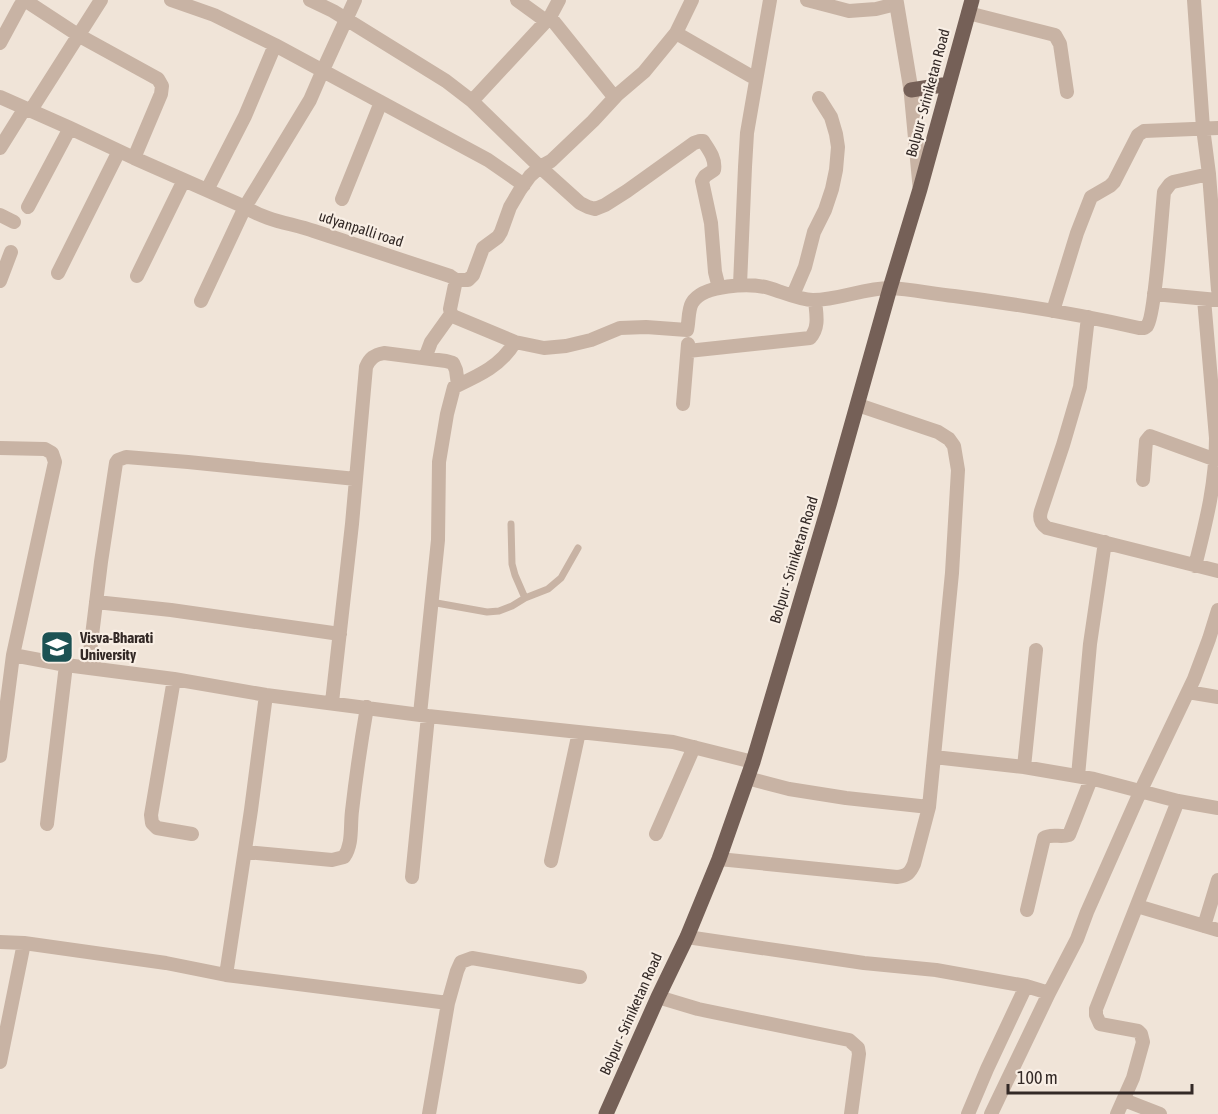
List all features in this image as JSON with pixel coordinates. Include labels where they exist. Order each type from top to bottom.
[{"type":"main road","name":"Bolpur - Sriniketan Road","points":[[606,1114],[687,937],[719,858],[753,762],[920,189],[970,6]]},
{"type":"main road","points":[[911,90],[949,84]]},
{"type":"street","points":[[0,148],[101,0]]},
{"type":"street","points":[[171,0],[214,15],[323,70],[488,160],[524,185]]},
{"type":"street","points":[[310,0],[333,11],[446,81],[472,101],[580,203],[588,207],[595,209],[605,205],[694,143],[703,141],[715,163],[714,170],[703,178],[702,187],[711,223],[718,288]]},
{"type":"street","points":[[201,301],[245,207],[310,100],[356,0]]},
{"type":"street","points":[[517,0],[548,19],[611,93],[617,95]]},
{"type":"street","points":[[472,101],[548,19],[559,0]]},
{"type":"street","points":[[425,358],[431,342],[451,314],[456,280],[468,280],[473,275],[483,248],[498,237],[510,207],[530,176],[551,161],[617,95],[644,72],[676,33],[692,0]]},
{"type":"street","points":[[740,285],[747,133],[770,0]]},
{"type":"street","points":[[807,0],[849,11],[876,9],[896,2],[911,90],[920,189]]},
{"type":"street","points":[[1194,0],[1203,128],[1212,155],[1209,174],[1215,224],[1213,298],[1216,438],[1213,512],[1195,566]]},
{"type":"street","points":[[0,43],[25,1],[78,35],[158,79],[162,86],[161,94],[134,158]]},
{"type":"street","points":[[970,6],[1055,35],[1060,44],[1067,92]]},
{"type":"street","points":[[676,33],[756,79]]},
{"type":"street","points":[[207,190],[245,116],[275,45]]},
{"type":"street","name":"udyanpalli road","points":[[0,97],[245,207],[258,215],[342,240],[456,280]]},
{"type":"street","points":[[793,295],[805,267],[814,232],[825,210],[836,170],[838,147],[836,134],[831,117],[819,98]]},
{"type":"street","points":[[342,199],[381,102]]},
{"type":"street","points":[[27,207],[70,128]]},
{"type":"street","points":[[1053,311],[1077,233],[1091,197],[1114,182],[1138,135],[1144,131],[1218,128]]},
{"type":"street","points":[[58,273],[119,151]]},
{"type":"street","points":[[683,405],[690,308],[693,301],[701,295],[718,288],[754,285],[815,300],[890,288],[990,300],[1088,316],[1139,328],[1148,326],[1154,294],[1164,192],[1173,182],[1209,174]]},
{"type":"street","points":[[137,276],[184,180]]},
{"type":"street","points":[[0,214],[14,222]]},
{"type":"street","points":[[0,281],[11,252]]},
{"type":"street","points":[[1154,294],[1213,298]]},
{"type":"street","points":[[688,351],[810,338],[816,326],[815,300]]},
{"type":"street","points":[[451,314],[515,342],[544,348],[591,340],[620,328],[687,330]]},
{"type":"street","points":[[1088,316],[1080,387],[1040,517],[1042,525],[1218,571]]},
{"type":"street","points":[[412,877],[431,602],[438,540],[439,462],[450,401],[454,387],[491,369],[509,353],[515,342]]},
{"type":"street","points":[[332,702],[366,367],[375,355],[384,353],[453,363],[458,385]]},
{"type":"street","points":[[719,858],[897,877],[905,876],[914,864],[929,807],[952,573],[958,470],[954,446],[949,439],[938,432],[858,405]]},
{"type":"street","points":[[1143,480],[1146,441],[1150,436],[1216,460]]},
{"type":"street","points":[[0,448],[45,448],[52,453],[55,462],[13,656],[0,756]]},
{"type":"street","points":[[88,668],[118,460],[126,457],[356,479]]},
{"type":"street","points":[[1027,910],[1044,838],[1069,835],[1084,778],[1090,644],[1105,542]]},
{"type":"street","points":[[96,602],[171,610],[340,634]]},
{"type":"street","points":[[968,1114],[987,1069],[1038,989],[1077,939],[1141,790],[1215,631],[1218,610]]},
{"type":"street","points":[[1024,766],[1036,650]]},
{"type":"street","points":[[13,656],[266,695],[673,742],[753,762]]},
{"type":"street","points":[[47,824],[66,665]]},
{"type":"street","points":[[174,679],[151,815],[152,823],[157,828],[192,834]]},
{"type":"street","points":[[1188,692],[1218,697]]},
{"type":"street","points":[[226,975],[266,695]]},
{"type":"street","points":[[245,852],[332,860],[344,857],[350,842],[352,808],[367,707]]},
{"type":"street","points":[[551,861],[579,732]]},
{"type":"street","points":[[656,834],[694,747]]},
{"type":"street","points":[[934,757],[1024,766],[1218,808]]},
{"type":"street","points":[[747,778],[789,789],[929,807]]},
{"type":"street","points":[[1117,1114],[1133,1078],[1143,1042],[1142,1037],[1138,1031],[1100,1024],[1096,1009],[1178,801]]},
{"type":"street","points":[[1204,926],[1218,880]]},
{"type":"street","points":[[1137,906],[1218,930]]},
{"type":"street","points":[[687,937],[864,963],[936,970],[1038,989]]},
{"type":"street","points":[[0,942],[24,943],[166,963],[226,975],[448,1003]]},
{"type":"street","points":[[0,1062],[24,943]]},
{"type":"street","points":[[429,1114],[448,1003],[461,962],[472,958],[580,977]]},
{"type":"street","points":[[991,1114],[1038,989]]},
{"type":"street","points":[[658,997],[698,1009],[849,1040],[858,1048],[859,1054],[851,1114]]},
{"type":"street","points":[[1124,1100],[1160,1114]]},
{"type":"lane","points":[[511,524],[512,564],[525,598]]},
{"type":"lane","points":[[431,602],[487,612],[506,609],[548,589],[561,578],[578,548]]},
{"type":"place","name":"Visva-Bharati University","points":[[57,647]]}]
